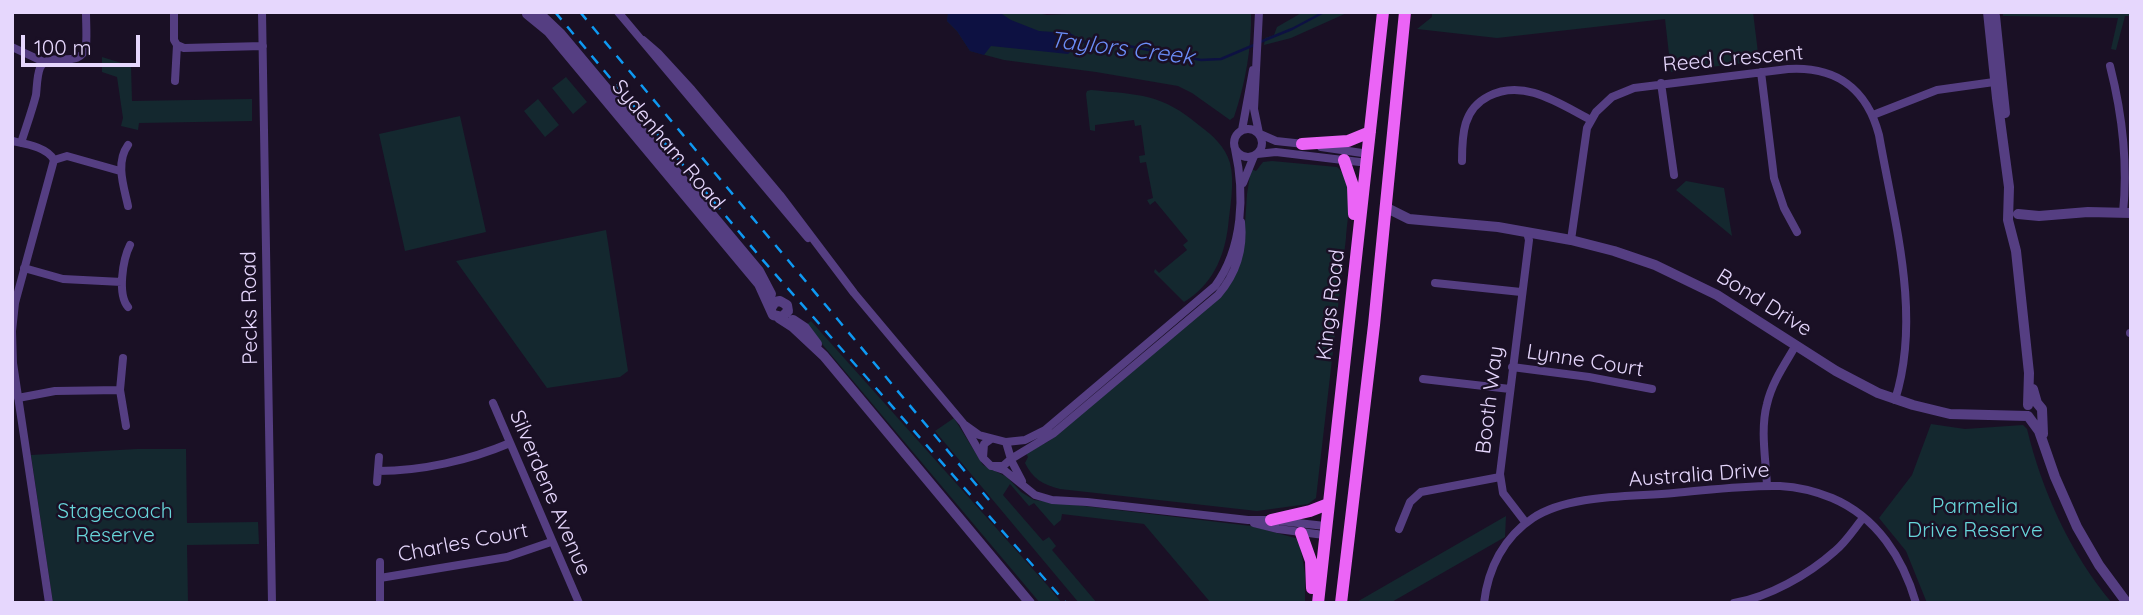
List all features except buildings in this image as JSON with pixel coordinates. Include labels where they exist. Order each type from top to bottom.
[{"type":"main road","name":"Kings Road","points":[[1315,603],[1383,12]]},
{"type":"main road","name":"Kings Road","points":[[1341,603],[1384,226],[1405,12]]},
{"type":"main road","points":[[1302,144],[1340,142],[1370,132]]},
{"type":"main road","points":[[1368,158],[1389,163]]},
{"type":"main road","points":[[1344,160],[1353,186],[1356,252]]},
{"type":"main road","points":[[1271,520],[1328,505]]},
{"type":"main road","points":[[1325,530],[1349,535]]},
{"type":"main road","points":[[1301,533],[1311,561],[1315,603]]},
{"type":"street","points":[[12,47],[44,62],[76,59],[82,55],[86,46],[86,12]]},
{"type":"street","points":[[174,12],[174,40],[177,46],[175,81]]},
{"type":"street","name":"Pecks Road","points":[[262,12],[272,603]]},
{"type":"street","points":[[618,12],[692,90],[803,224],[825,256],[962,423],[987,464],[1004,470],[1035,495],[1052,500],[1271,520],[1325,530]]},
{"type":"street","points":[[1988,12],[2015,219],[2015,251],[2032,410],[2055,477],[2077,527],[2099,565],[2127,603]]},
{"type":"street","points":[[1994,12],[1998,82]]},
{"type":"street","name":"Sydenham Road","points":[[530,13],[759,271],[776,305],[787,305],[783,314],[811,335],[824,356],[1030,603]]},
{"type":"street","points":[[1241,189],[1263,142],[1255,119],[1255,60],[1259,15]]},
{"type":"street","points":[[177,46],[263,46]]},
{"type":"street","points":[[995,467],[1003,466],[1054,433],[1218,295],[1231,276],[1241,250],[1241,189],[1235,138],[1242,130],[1255,60]]},
{"type":"street","points":[[44,62],[40,68],[35,98],[17,142],[44,150],[51,154],[54,160],[15,303],[12,331],[19,434],[49,603]]},
{"type":"street","points":[[2015,219],[2088,212],[2127,213],[2118,98],[2110,66]]},
{"type":"street","name":"Reed Crescent","points":[[1591,120],[1612,97],[1634,88],[1761,72],[1805,68],[1821,70],[1834,75],[1856,91],[1873,115],[1907,312],[1906,355],[1895,400]]},
{"type":"street","points":[[1761,72],[1774,178],[1784,208],[1797,232]]},
{"type":"street","points":[[1873,115],[1937,90],[1998,82]]},
{"type":"street","points":[[1661,83],[1674,175]]},
{"type":"street","points":[[1462,161],[1462,136],[1469,114],[1477,103],[1495,93],[1512,89],[1533,93],[1549,98],[1591,120],[1584,138],[1572,240]]},
{"type":"street","points":[[1242,130],[1251,128],[1276,141],[1368,158]]},
{"type":"street","points":[[128,145],[120,170],[128,206]]},
{"type":"street","points":[[1236,149],[1246,157],[1276,152],[1344,160],[1368,158]]},
{"type":"street","points":[[54,160],[67,156],[120,170]]},
{"type":"street","points":[[1385,207],[1409,219]]},
{"type":"street","points":[[962,423],[975,433],[1006,442],[1025,440],[1045,430],[1208,293],[1229,262],[1240,213]]},
{"type":"street","points":[[1384,226],[1409,219]]},
{"type":"street","name":"Bond Drive","points":[[1409,219],[1454,225],[1482,225],[1572,240],[1614,251],[1678,275],[1717,295],[1851,380],[1895,400],[1950,414],[1990,416],[2017,410],[2032,410]]},
{"type":"street","name":"Booth Way","points":[[1526,523],[1507,499],[1500,477],[1527,233]]},
{"type":"street","points":[[128,307],[123,300],[122,282],[130,245]]},
{"type":"street","points":[[24,268],[63,279],[122,282]]},
{"type":"street","points":[[1434,283],[1521,292]]},
{"type":"street","points":[[1767,486],[1767,404],[1777,378],[1796,345]]},
{"type":"street","points":[[123,358],[120,390],[125,426]]},
{"type":"street","name":"Lynne Court","points":[[1512,367],[1590,377],[1652,389]]},
{"type":"street","points":[[1423,379],[1510,389]]},
{"type":"street","points":[[18,398],[55,391],[120,390]]},
{"type":"street","name":"Silverdene Avenue","points":[[493,403],[577,600]]},
{"type":"street","points":[[983,458],[984,444],[991,439]]},
{"type":"street","points":[[1006,442],[1011,459],[1026,487]]},
{"type":"street","points":[[378,471],[462,460],[510,443]]},
{"type":"street","points":[[377,482],[379,457]]},
{"type":"street","points":[[1399,529],[1410,502],[1421,492],[1500,477]]},
{"type":"street","name":"Australia Drive","points":[[1484,603],[1495,561],[1510,538],[1526,523],[1551,509],[1580,502],[1767,486],[1811,491],[1841,502],[1863,518],[1892,548],[1907,576],[1916,603]]},
{"type":"street","points":[[1734,603],[1768,593],[1825,559],[1837,550],[1863,518]]},
{"type":"street","points":[[1248,520],[1266,527],[1301,533],[1325,530]]},
{"type":"street","name":"Charles Court","points":[[380,578],[507,557],[551,542]]},
{"type":"street","name":"Charles Court","points":[[380,562],[380,603]]},
{"type":"green space","points":[[945,12],[1032,12],[1047,15],[1105,12],[1251,12],[1247,66],[1234,117],[1230,120],[1178,86],[1004,60],[970,51],[947,21],[948,13]]},
{"type":"green space","points":[[1303,12],[1349,12],[1291,38],[1264,45],[1265,38],[1274,35],[1277,27]]},
{"type":"green space","points":[[1432,12],[1753,12],[1759,61],[1671,72],[1665,19],[1497,38],[1417,29],[1432,17]]},
{"type":"green space","points":[[2003,12],[2131,12],[2131,16],[2125,16],[2116,50],[2111,49],[2118,18],[2003,16]]},
{"type":"green space","points":[[102,57],[131,66],[132,101],[252,99],[252,121],[139,123],[138,130],[121,126],[123,118],[117,77],[102,72]]},
{"type":"green space","points":[[566,77],[587,102],[573,114],[552,88]]},
{"type":"green space","points":[[1091,90],[1137,95],[1161,101],[1186,115],[1214,138],[1228,157],[1232,186],[1228,227],[1220,260],[1209,279],[1184,302],[1154,272],[1155,269],[1159,273],[1187,250],[1183,245],[1188,241],[1155,201],[1150,205],[1147,200],[1153,198],[1146,162],[1140,163],[1139,156],[1145,155],[1141,125],[1135,126],[1134,120],[1095,125],[1095,131],[1090,130],[1086,94]]},
{"type":"green space","points":[[538,99],[559,125],[545,137],[524,111]]},
{"type":"green space","points":[[460,116],[486,232],[405,251],[379,134]]},
{"type":"green space","points":[[1263,162],[1337,167],[1347,181],[1349,210],[1316,498],[1308,504],[1257,511],[1060,489],[1039,480],[1025,463],[1028,457],[1026,453],[1049,441],[1219,298],[1244,239],[1251,169],[1256,171]]},
{"type":"green space","points":[[1686,181],[1724,188],[1732,236],[1676,190]]},
{"type":"green space","points":[[606,230],[628,371],[620,377],[547,388],[456,261]]},
{"type":"green space","points":[[811,321],[1062,603],[1040,603],[806,325]]},
{"type":"green space","points":[[954,418],[983,465],[1007,477],[1021,492],[1034,500],[1251,526],[1299,539],[1305,574],[1305,603],[1211,603],[1144,524],[1062,514],[1061,520],[1054,526],[1034,503],[1029,506],[1010,484],[1003,495],[1043,541],[1049,537],[1056,546],[1052,550],[1097,603],[1079,603],[935,431]]},
{"type":"green space","name":"Parmelia Drive Reserve","points":[[1931,424],[1965,429],[2023,425],[2027,429],[2049,498],[2059,520],[2083,563],[2112,603],[1927,603],[1906,551],[1879,518],[1912,475]]},
{"type":"green space","name":"Stagecoach Reserve","points":[[186,449],[187,523],[258,522],[259,544],[187,545],[188,603],[53,603],[31,455]]},
{"type":"green space","points":[[1506,516],[1505,537],[1390,603],[1355,603]]},
{"type":"shaded area","points":[[945,12],[999,12],[1039,31],[1070,33],[1075,36],[1076,47],[1068,54],[991,46],[984,55],[970,51],[947,21],[948,13]]},
{"type":"waterway","name":"Taylors Creek","points":[[1260,42],[1324,12]]},
{"type":"waterway","name":"Taylors Creek","points":[[1073,41],[1123,45],[1201,60],[1221,59],[1254,45]]},
{"type":"railway","points":[[555,12],[761,258],[1066,603]]},
{"type":"railway","points":[[580,12],[989,500]]}]
